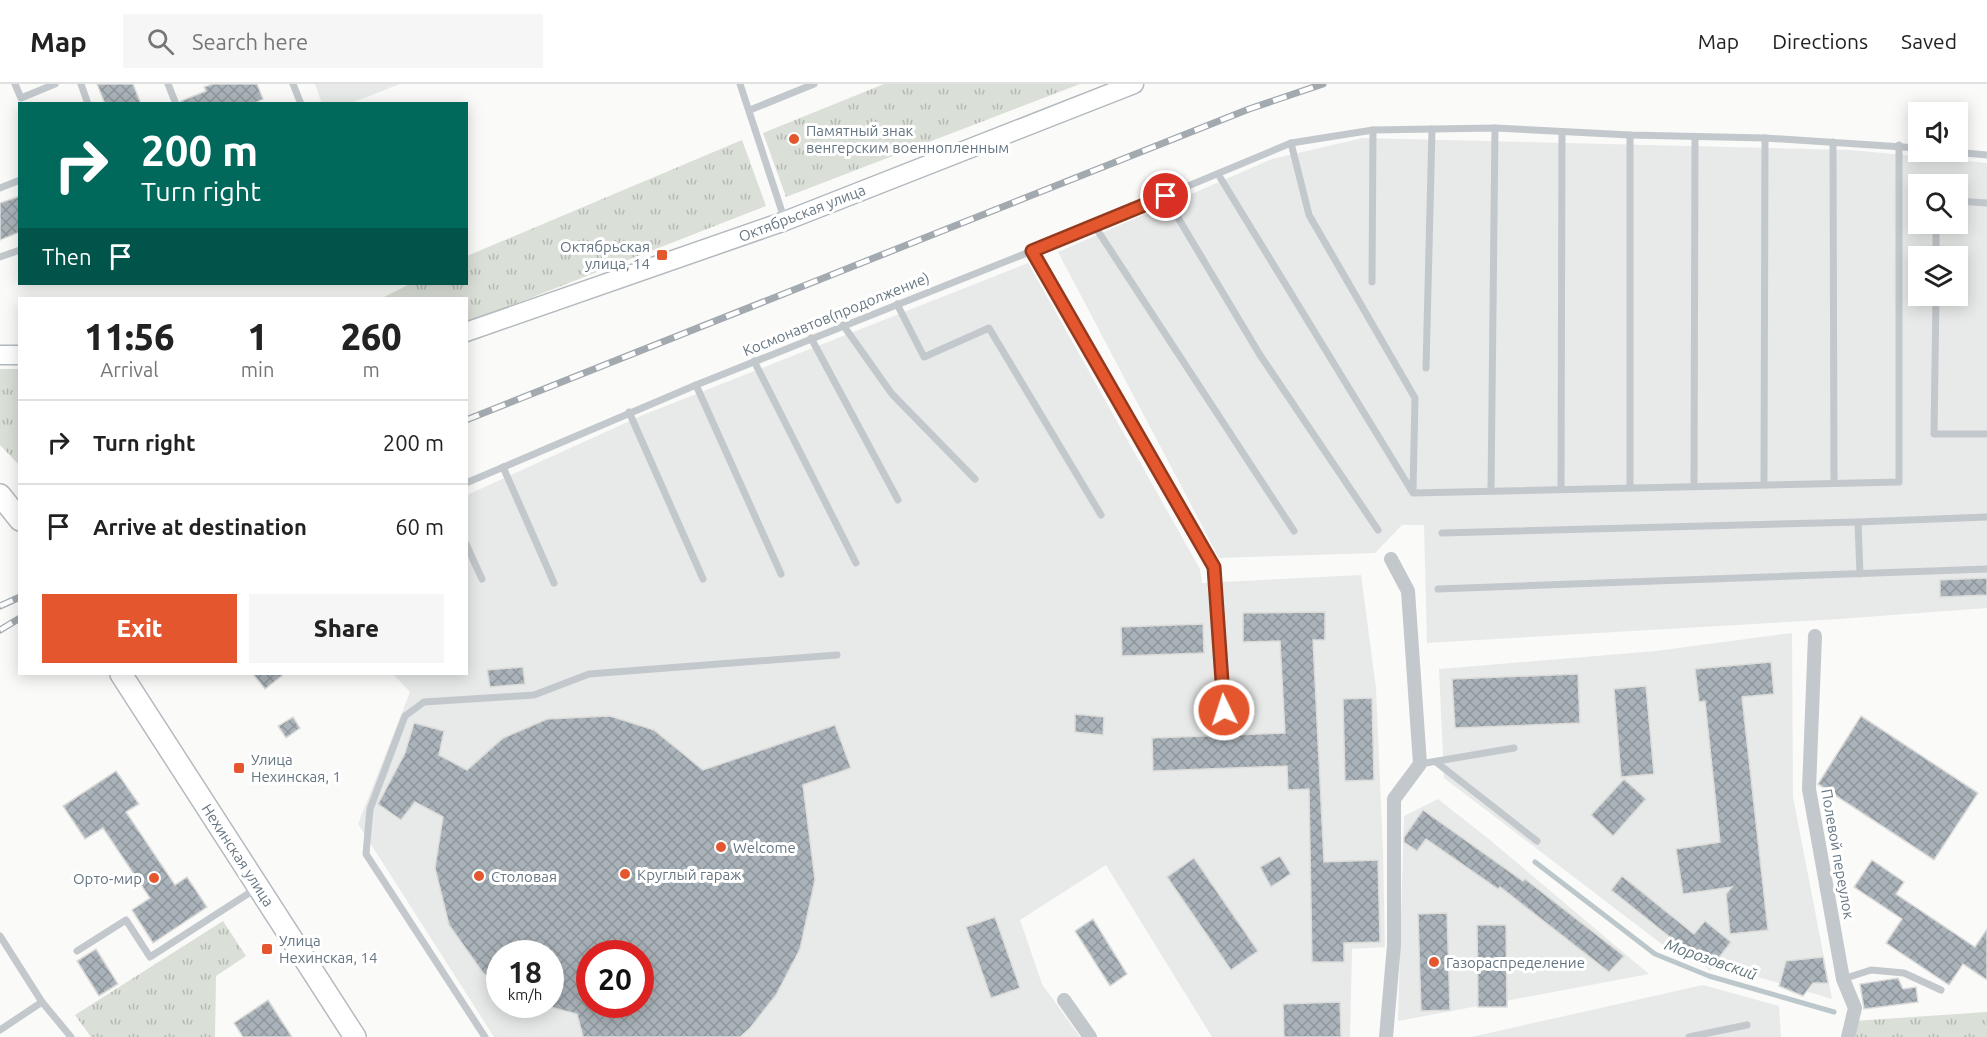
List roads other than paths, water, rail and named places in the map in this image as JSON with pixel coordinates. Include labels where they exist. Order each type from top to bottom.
[{"type":"main road","name":"Октябрьская улица","points":[[468,331],[785,221],[1134,84]]},
{"type":"main road","points":[[0,355],[18,355]]},
{"type":"main road","points":[[0,495],[18,518]]},
{"type":"main road","name":"Нехинская улица","points":[[122,675],[355,1037]]},
{"type":"street","points":[[1386,1037],[1394,945],[1394,799],[1420,764],[1408,591],[1391,559]]},
{"type":"street","name":"Полевой переулок","points":[[1815,636],[1809,789],[1844,979],[1855,1008],[1848,1037]]},
{"type":"street","points":[[1064,999],[1090,1037]]},
{"type":"lane","points":[[15,84],[21,98],[55,84]]},
{"type":"lane","points":[[81,84],[87,102]]},
{"type":"lane","points":[[168,84],[175,102]]},
{"type":"lane","points":[[293,84],[300,102]]},
{"type":"lane","points":[[740,84],[785,221]]},
{"type":"lane","points":[[750,110],[814,84]]},
{"type":"lane","points":[[1491,491],[1495,128]]},
{"type":"lane","name":"Космонавтов(продолжение)","points":[[468,482],[629,412],[1032,251],[1291,144],[1373,130],[1495,128],[1630,135],[1833,141],[1908,147]]},
{"type":"lane","points":[[1426,368],[1432,129]]},
{"type":"lane","points":[[1372,282],[1373,130]]},
{"type":"lane","points":[[1561,489],[1562,132]]},
{"type":"lane","points":[[1629,487],[1630,135]]},
{"type":"lane","points":[[1694,486],[1695,137]]},
{"type":"lane","points":[[1764,483],[1765,138]]},
{"type":"lane","points":[[1833,141],[1834,482]]},
{"type":"lane","points":[[1291,144],[1308,215],[1415,398],[1413,493]]},
{"type":"lane","points":[[1413,493],[1764,483],[1899,482],[1899,146]]},
{"type":"lane","points":[[1968,153],[1987,155]]},
{"type":"lane","points":[[1218,174],[1413,493]]},
{"type":"lane","points":[[0,188],[18,181]]},
{"type":"lane","points":[[1166,196],[1260,356],[1378,530]]},
{"type":"lane","points":[[1968,202],[1987,203]]},
{"type":"lane","points":[[1094,225],[1294,531]]},
{"type":"lane","points":[[0,258],[18,251]]},
{"type":"lane","points":[[1032,251],[1214,567],[1224,710]]},
{"type":"lane","points":[[897,304],[924,357],[989,328],[1101,515]]},
{"type":"lane","points":[[1936,306],[1934,434],[1987,434]]},
{"type":"lane","points":[[843,325],[892,394],[975,479]]},
{"type":"lane","points":[[811,338],[898,500]]},
{"type":"lane","points":[[754,361],[856,563]]},
{"type":"lane","points":[[696,385],[781,574]]},
{"type":"lane","points":[[629,412],[703,579]]},
{"type":"lane","points":[[503,467],[554,583]]},
{"type":"lane","points":[[1442,533],[1987,517]]},
{"type":"lane","points":[[1858,522],[1860,574]]},
{"type":"lane","points":[[468,548],[482,579]]},
{"type":"lane","points":[[1438,590],[1987,569]]},
{"type":"lane","points":[[484,1037],[366,854],[370,809],[405,716],[423,702],[534,695],[589,674],[837,655]]},
{"type":"lane","points":[[1420,764],[1514,748]]},
{"type":"lane","points":[[1436,762],[1537,841]]},
{"type":"lane","points":[[77,951],[126,920],[150,957],[258,887]]},
{"type":"lane","points":[[0,936],[42,1002],[71,1037]]},
{"type":"lane","points":[[1844,979],[1871,970],[1904,973],[1941,990]]},
{"type":"lane","points":[[0,1030],[42,1002]]},
{"type":"lane","points":[[1689,1037],[1747,1025]]},
{"type":"waterway","name":"Морозовский","points":[[1535,862],[1655,954],[1709,976],[1834,1012]]},
{"type":"railway","points":[[468,419],[1249,109],[1323,84]]},
{"type":"railway","points":[[0,606],[18,598]]},
{"type":"railway","points":[[0,630],[18,619]]},
{"type":"place","name":"Памятный знак венгерским военнопленным","points":[[794,139]]},
{"type":"place","name":"Октябрьская улица, 14","points":[[662,255]]},
{"type":"place","name":"Улица Нехинская, 1","points":[[239,768]]},
{"type":"place","name":"Welcome","points":[[721,847]]},
{"type":"place","name":"Круглый гараж","points":[[625,874]]},
{"type":"place","name":"Столовая","points":[[479,876]]},
{"type":"place","name":"Орто-мир","points":[[154,878]]},
{"type":"place","name":"Улица Нехинская, 14","points":[[267,949]]},
{"type":"place","name":"Газораспределение","points":[[1434,962]]}]
